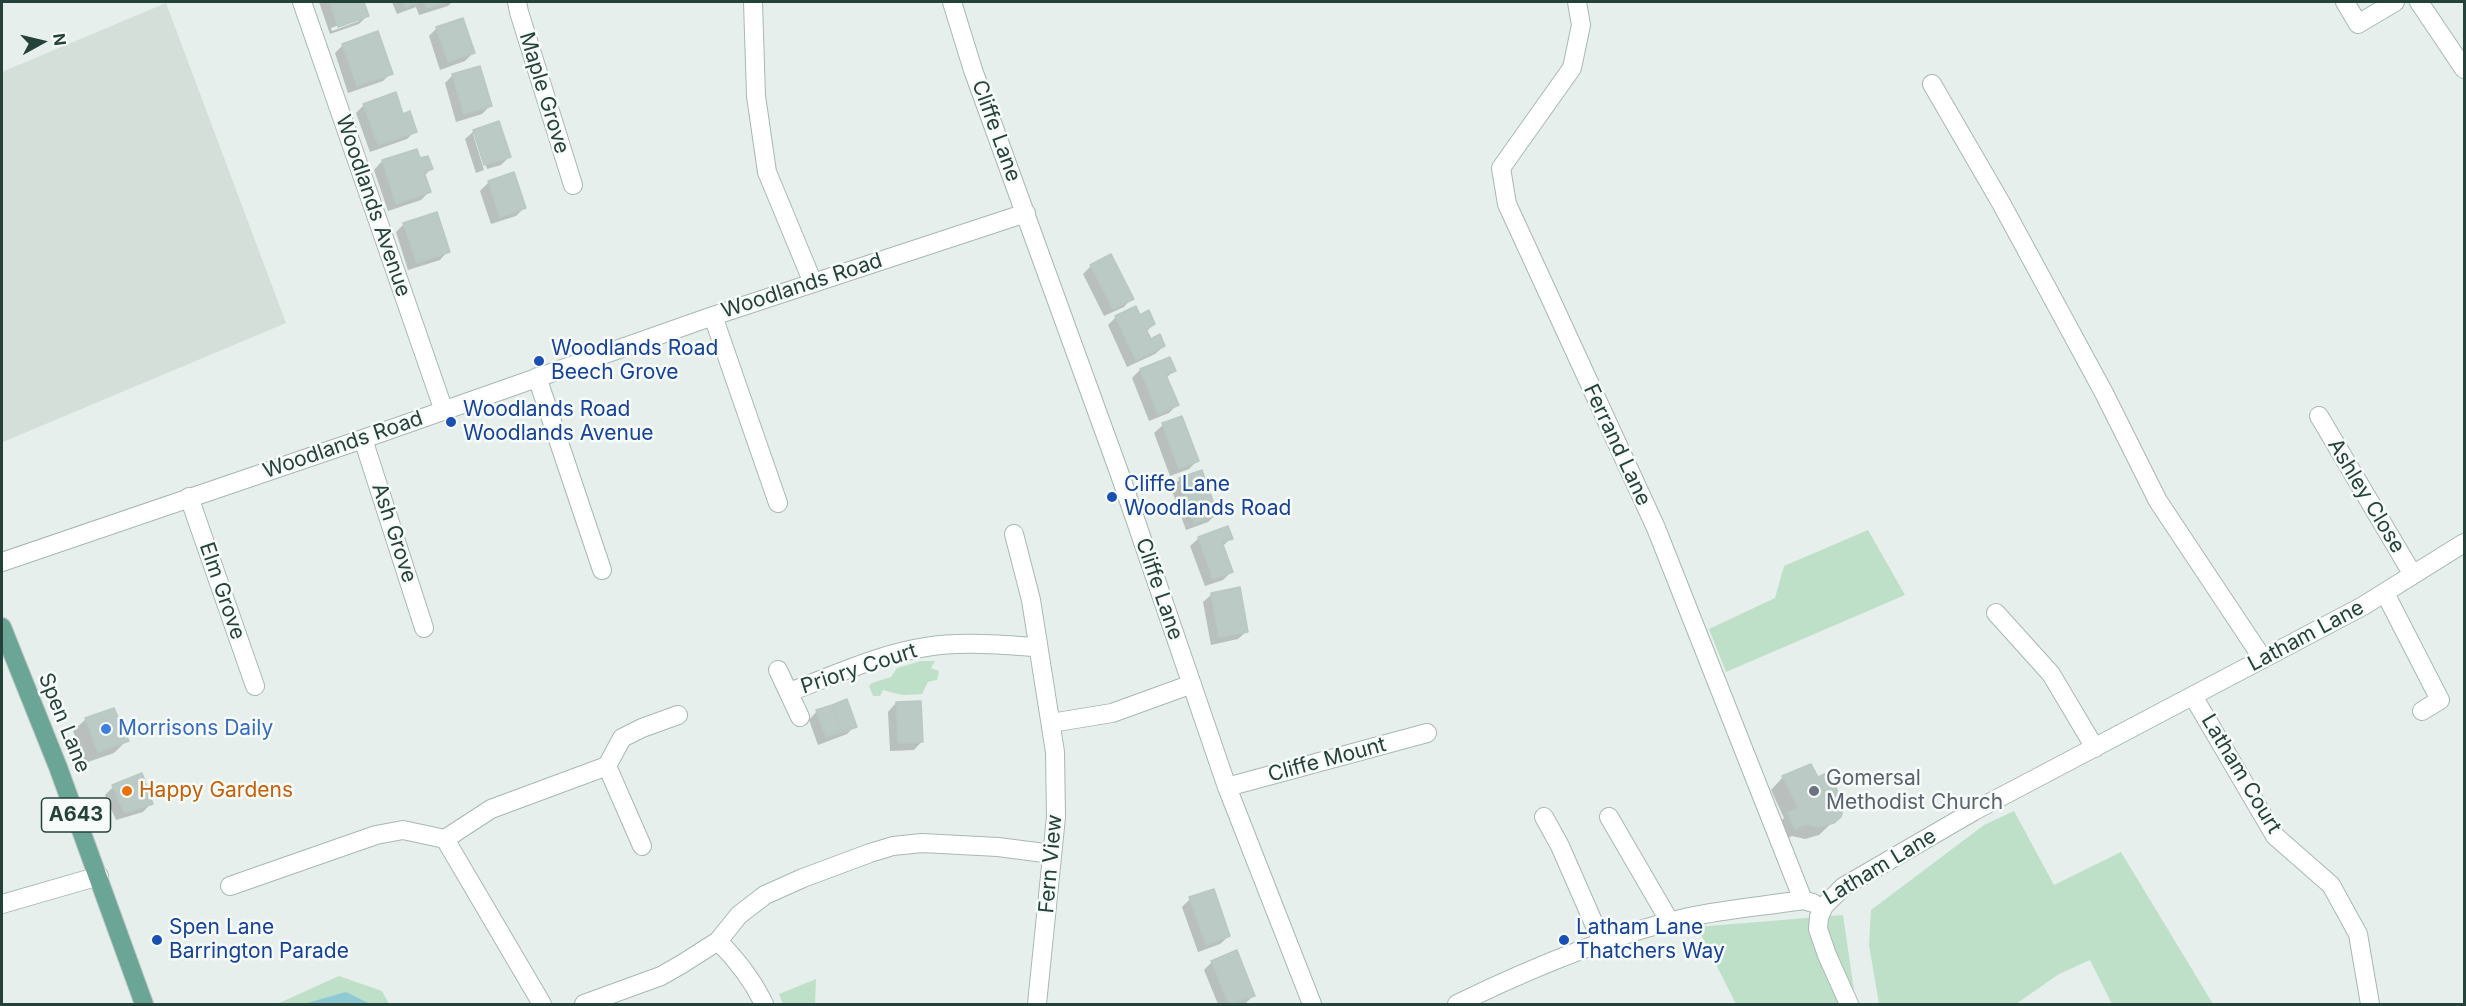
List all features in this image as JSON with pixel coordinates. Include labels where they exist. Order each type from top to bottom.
[{"type":"main road","name":"Spen Lane","points":[[2,627],[99,876],[144,1005]]},
{"type":"street","name":"Woodlands Avenue","points":[[302,2],[444,411]]},
{"type":"street","name":"Maple Grove","points":[[517,2],[573,185]]},
{"type":"street","points":[[753,2],[756,96],[768,172],[813,283]]},
{"type":"street","name":"Cliffe Lane","points":[[952,2],[974,70],[1119,472],[1227,787],[1312,1005]]},
{"type":"street","name":"Ferrand Lane","points":[[1577,2],[1581,25],[1572,68],[1502,168],[1507,204],[1656,528],[1803,900]]},
{"type":"street","points":[[2345,2],[2358,24],[2395,2]]},
{"type":"street","points":[[2419,2],[2464,69]]},
{"type":"street","points":[[1932,84],[2013,224],[2104,393],[2158,501],[2263,659]]},
{"type":"street","name":"Woodlands Road","points":[[2,562],[444,411],[713,316],[1026,213]]},
{"type":"street","points":[[713,316],[778,503]]},
{"type":"street","points":[[537,377],[602,570]]},
{"type":"street","name":"Ashley Close","points":[[2319,416],[2413,575]]},
{"type":"street","name":"Ash Grove","points":[[363,439],[424,628]]},
{"type":"street","name":"Elm Grove","points":[[189,497],[255,686]]},
{"type":"street","name":"Fern View","points":[[1014,534],[1031,600],[1037,647],[1052,723],[1056,808],[1037,1005]]},
{"type":"street","name":"Latham Lane","points":[[1457,1005],[1602,942],[1690,916],[1803,900],[1824,906],[1843,887],[1974,811],[2385,593],[2464,543]]},
{"type":"street","points":[[2385,593],[2440,700],[2422,711]]},
{"type":"street","points":[[1996,613],[2051,674],[2096,747]]},
{"type":"street","name":"Priory Court","points":[[789,692],[894,654],[923,647],[975,644],[1037,647]]},
{"type":"street","points":[[778,670],[800,717]]},
{"type":"street","points":[[1052,723],[1112,713],[1192,684]]},
{"type":"street","name":"Latham Court","points":[[2193,696],[2275,836],[2331,885],[2358,934],[2370,1005]]},
{"type":"street","points":[[230,886],[376,835],[402,830],[445,839],[491,809],[607,766],[622,738],[678,715]]},
{"type":"street","name":"Cliffe Mount","points":[[1227,787],[1427,733]]},
{"type":"street","points":[[607,766],[642,846]]},
{"type":"street","points":[[1609,817],[1671,922]]},
{"type":"street","points":[[1544,818],[1560,846],[1602,942]]},
{"type":"street","points":[[445,839],[542,1005]]},
{"type":"street","points":[[584,1005],[661,976],[718,941],[740,915],[765,896],[803,878],[893,846],[922,843],[956,844],[1052,854]]},
{"type":"street","points":[[2,904],[99,876]]},
{"type":"street","points":[[1824,906],[1818,929],[1849,1005]]},
{"type":"street","points":[[718,941],[731,954],[764,1005]]},
{"type":"shaded area","points":[[166,3],[286,323],[3,442],[2,72]]},
{"type":"green space","points":[[1868,530],[1905,595],[1726,672],[1709,629],[1775,598],[1784,566]]},
{"type":"green space","points":[[921,661],[935,661],[931,668],[939,671],[937,680],[928,682],[922,694],[902,695],[883,690],[880,696],[873,696],[869,686],[872,683],[891,677],[897,668]]},
{"type":"green space","points":[[2014,811],[2054,885],[2121,852],[2213,1004],[2112,1004],[2090,960],[2059,974],[2016,1004],[1879,1004],[1869,945],[1871,910],[1984,825]]},
{"type":"green space","points":[[1843,915],[1856,1004],[1736,1004],[1697,927]]},
{"type":"green space","points":[[339,976],[382,991],[389,1004],[277,1004]]},
{"type":"green space","points":[[816,979],[815,1004],[783,1004],[779,994]]},
{"type":"water","points":[[346,992],[370,1004],[306,1004],[307,1003]]},
{"type":"building","points":[[330,2],[364,2],[369,16],[338,27]]},
{"type":"building","points":[[403,2],[420,2],[405,7]]},
{"type":"building","points":[[425,2],[447,2],[427,8]]},
{"type":"building","points":[[463,18],[475,53],[448,62],[436,27]]},
{"type":"building","points":[[378,31],[393,74],[357,86],[342,44]]},
{"type":"building","points":[[480,66],[492,106],[464,114],[452,74]]},
{"type":"building","points":[[396,92],[403,114],[410,111],[417,132],[378,145],[363,104]]},
{"type":"building","points":[[499,121],[511,157],[484,165],[473,130]]},
{"type":"building","points":[[417,149],[420,158],[428,156],[433,169],[424,172],[431,192],[396,204],[382,160]]},
{"type":"building","points":[[514,172],[526,208],[500,217],[488,181]]},
{"type":"building","points":[[437,212],[450,252],[417,263],[403,223]]},
{"type":"building","points":[[1111,254],[1134,299],[1113,309],[1090,265]]},
{"type":"building","points":[[1136,306],[1140,315],[1149,310],[1155,324],[1146,329],[1151,339],[1160,334],[1165,346],[1136,360],[1115,316]]},
{"type":"building","points":[[1170,357],[1176,371],[1166,375],[1179,405],[1158,414],[1140,369]]},
{"type":"building","points":[[1182,416],[1199,461],[1179,469],[1162,423]]},
{"type":"building","points":[[1202,470],[1218,515],[1194,523],[1179,478]]},
{"type":"building","points":[[1228,526],[1233,539],[1222,542],[1233,572],[1213,579],[1198,537]]},
{"type":"building","points":[[1240,587],[1248,632],[1219,637],[1211,593]]},
{"type":"building","points":[[847,699],[857,727],[842,732],[832,705]]},
{"type":"building","points":[[921,701],[923,742],[898,743],[896,702]]},
{"type":"building","points":[[832,705],[842,732],[826,737],[816,710]]},
{"type":"building","name":"Morrisons Daily","points":[[114,708],[129,741],[98,752],[85,718]]},
{"type":"building","name":"Gomersal Methodist Church","points":[[1811,764],[1818,777],[1829,772],[1844,806],[1841,817],[1834,823],[1818,827],[1806,824],[1795,829],[1787,813],[1798,808],[1782,776]]},
{"type":"building","points":[[142,773],[153,804],[125,813],[112,785]]},
{"type":"building","points":[[1214,889],[1230,936],[1206,945],[1189,897]]},
{"type":"building","points":[[1237,950],[1255,996],[1229,1004],[1211,961]]},
{"type":"place","name":"Woodlands Road Beech Grove","points":[[539,361]]},
{"type":"place","name":"Woodlands Road Woodlands Avenue","points":[[451,422]]},
{"type":"place","name":"Cliffe Lane Woodlands Road","points":[[1112,497]]},
{"type":"place","name":"Morrisons Daily","points":[[106,729]]},
{"type":"place","name":"Happy Gardens","points":[[127,791]]},
{"type":"place","name":"Gomersal Methodist Church","points":[[1814,791]]},
{"type":"place","name":"Spen Lane Barrington Parade","points":[[157,940]]},
{"type":"place","name":"Latham Lane Thatchers Way","points":[[1564,940]]}]
